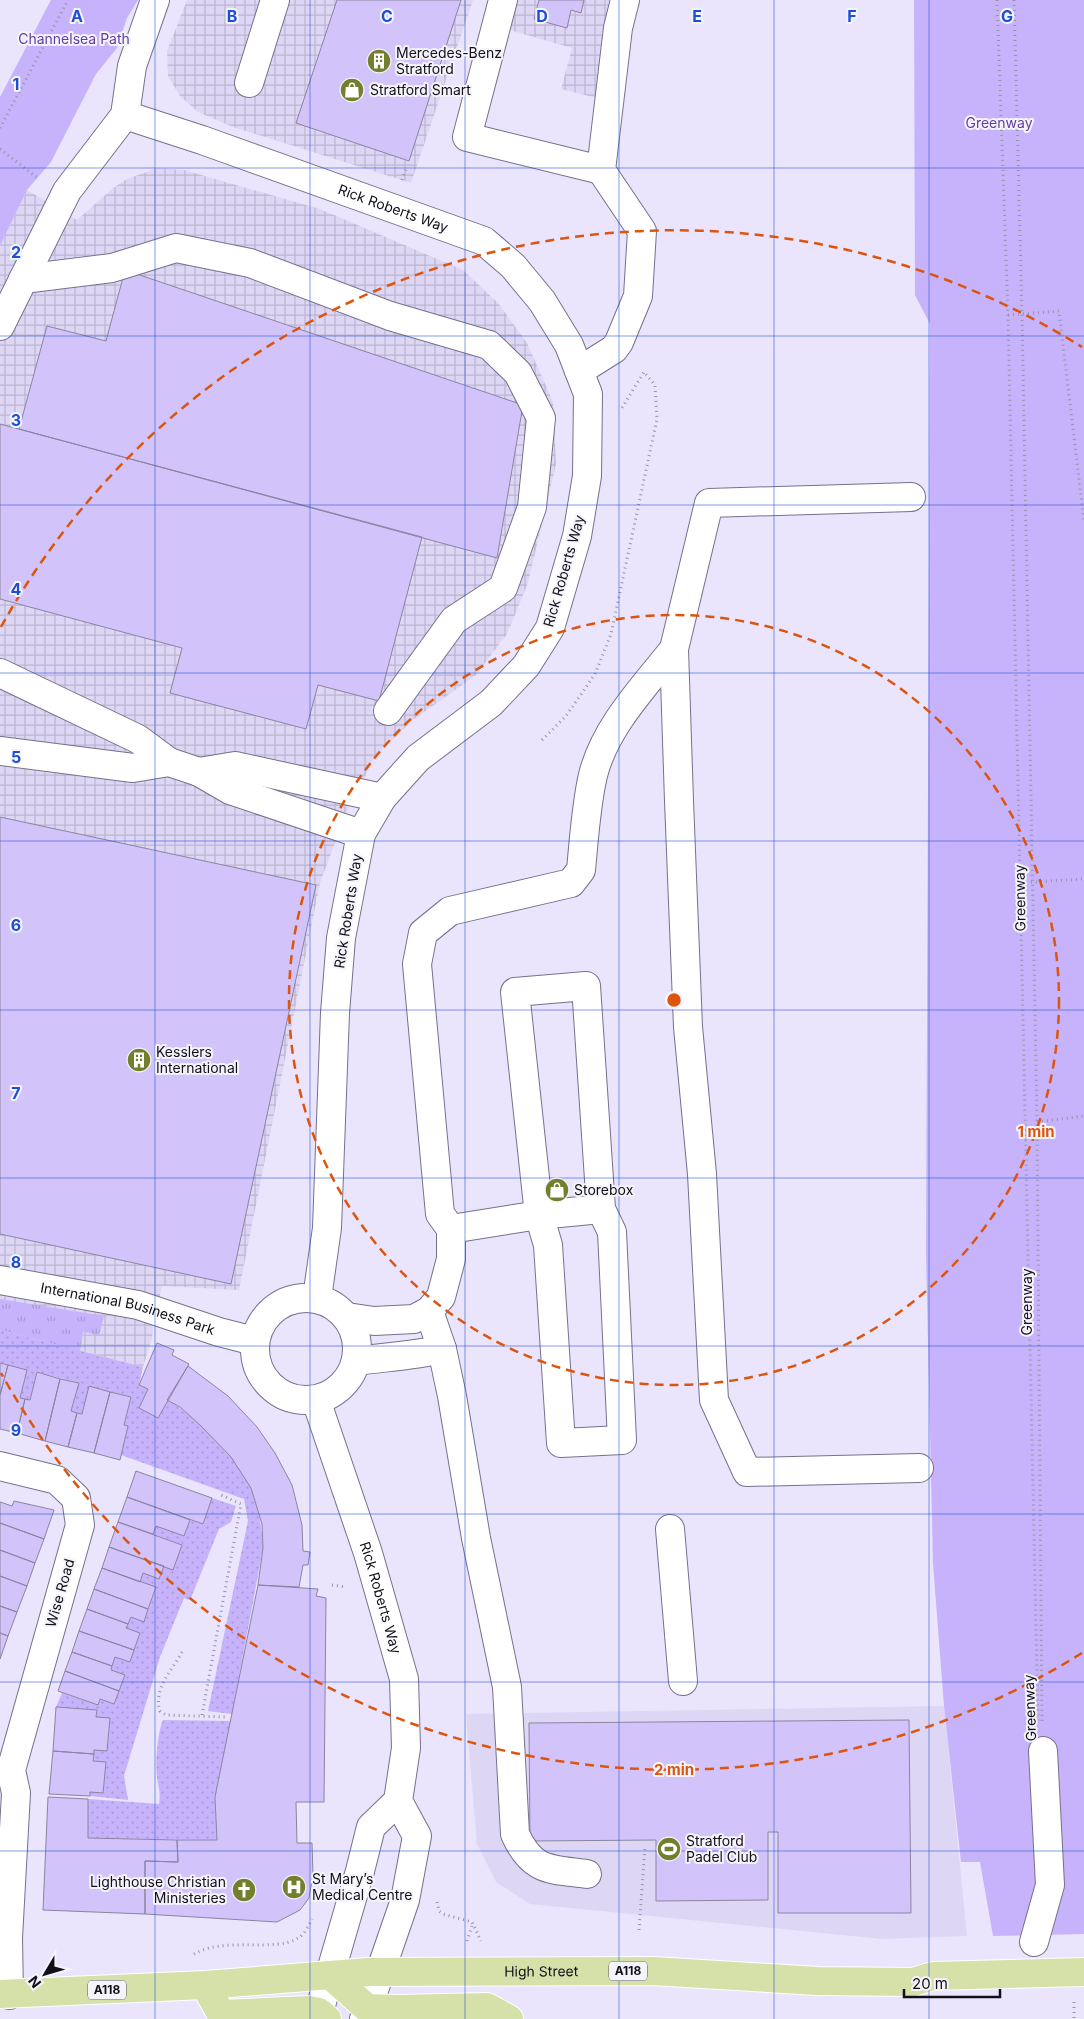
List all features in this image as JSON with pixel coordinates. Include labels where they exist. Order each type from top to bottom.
[{"type":"main road","name":"High Street","points":[[5,1994],[205,1985],[379,1972],[653,1971],[817,1981],[913,1982],[933,1976],[1084,1972]]},
{"type":"main road","points":[[330,1975],[366,2013],[399,2009],[487,2007],[509,2019]]},
{"type":"main road","points":[[205,1985],[221,2014],[287,2010],[321,2017]]},
{"type":"street","points":[[0,326],[67,191],[125,115],[132,66],[155,0]]},
{"type":"street","points":[[249,83],[275,0]]},
{"type":"street","points":[[502,0],[467,137],[601,170]]},
{"type":"street","points":[[579,370],[614,349],[619,342],[638,296],[642,231],[601,170],[618,28],[625,0]]},
{"type":"street","name":"Rick Roberts Way","points":[[125,115],[202,140],[484,241],[513,266],[542,301],[569,344],[588,394],[587,476],[577,536],[550,628],[526,666],[491,703],[418,758],[382,798],[361,834],[347,898],[340,948],[335,1013],[327,1228],[317,1298]]},
{"type":"street","points":[[23,279],[112,268],[176,248],[250,263],[390,316],[489,345],[518,373],[541,418],[532,507],[503,588],[454,620],[388,711]]},
{"type":"street","points":[[911,497],[709,504],[674,649],[688,1027],[702,1174],[714,1400],[747,1472],[919,1468]]},
{"type":"street","points":[[347,1317],[374,1321],[414,1319],[429,1311],[441,1297],[451,1259],[451,1229],[440,1214],[417,964],[423,933],[450,911],[572,883],[581,870],[594,774],[610,735],[630,705],[674,649]]},
{"type":"street","points":[[0,673],[138,739],[169,762],[199,772],[230,790],[361,834]]},
{"type":"street","points":[[0,751],[133,768],[169,762]]},
{"type":"street","points":[[199,772],[235,766],[382,798]]},
{"type":"street","points":[[586,986],[600,1210],[612,1232],[622,1440],[561,1443],[548,1245],[539,1215],[514,992],[586,986]]},
{"type":"street","points":[[451,1229],[539,1215],[600,1210]]},
{"type":"street","name":"International Business Park","points":[[0,1280],[138,1305],[219,1332],[254,1341]]},
{"type":"street","points":[[296,1298],[317,1298],[334,1305],[347,1317],[357,1338],[356,1361],[351,1375],[342,1386],[330,1395],[316,1400],[300,1401],[284,1396],[270,1386],[260,1374],[254,1358],[254,1341],[262,1321],[276,1306],[296,1298]]},
{"type":"street","points":[[429,1311],[442,1349],[476,1538],[507,1687],[515,1834],[522,1850],[542,1868],[587,1874]]},
{"type":"street","points":[[356,1361],[400,1355],[416,1356],[442,1349]]},
{"type":"street","name":"Rick Roberts Way","points":[[316,1400],[368,1553],[404,1679],[406,1748],[398,1801]]},
{"type":"street","name":"Wise Road","points":[[0,1466],[57,1480],[76,1498],[80,1525],[5,1769],[16,1793],[5,1994]]},
{"type":"street","points":[[670,1529],[683,1681]]},
{"type":"street","points":[[1034,1942],[1050,1884],[1043,1751]]},
{"type":"street","points":[[321,2017],[330,1975],[371,1827],[398,1801],[417,1836],[405,1900],[366,2013]]},
{"type":"path","points":[[0,128],[68,0]]},
{"type":"path","name":"Greenway","points":[[997,0],[1008,315],[1038,1727],[1039,1747],[1043,1751]]},
{"type":"path","name":"Greenway","points":[[1014,0],[1022,314],[1031,882],[1037,1122],[1043,1751]]},
{"type":"path","points":[[0,149],[36,178]]},
{"type":"path","points":[[402,183],[406,169]]},
{"type":"path","points":[[1008,315],[1059,311],[1084,521]]},
{"type":"path","points":[[542,740],[566,716],[595,674],[611,634],[658,419],[655,385],[644,372],[617,415],[589,426]]},
{"type":"path","points":[[1031,882],[1084,879]]},
{"type":"path","points":[[1037,1122],[1084,1116]]},
{"type":"path","points":[[202,1715],[241,1504],[219,1494]]},
{"type":"path","points":[[182,1652],[166,1677],[158,1698],[160,1711],[166,1715],[226,1717]]},
{"type":"path","points":[[639,1930],[645,1847]]},
{"type":"path","points":[[437,1894],[439,1911],[453,1918],[472,1922],[472,1926],[477,1933]]},
{"type":"path","points":[[214,1946],[299,1938],[314,1918]]},
{"type":"path","points":[[470,1933],[472,1926]]},
{"type":"path","points":[[1074,2011],[1074,2019]]},
{"type":"shaded area","points":[[187,0],[473,0],[411,183],[233,127],[198,112],[180,96],[168,76],[167,51]]},
{"type":"shaded area","points":[[510,0],[617,0],[597,98],[561,89],[572,48],[503,28]]},
{"type":"shaded area","points":[[157,168],[184,170],[320,209],[463,270],[498,303],[527,343],[553,402],[556,464],[528,583],[507,634],[476,675],[413,720],[375,757],[346,813],[320,883],[239,1290],[162,1286],[152,1338],[143,1367],[0,1330],[0,246],[27,190],[77,220],[125,180]]},
{"type":"shaded area","points":[[944,1706],[967,1936],[882,1939],[530,1904],[496,1882],[477,1844],[466,1714]]},
{"type":"green space","name":"Channelsea Path","points":[[51,0],[138,0],[127,18],[117,48],[96,74],[51,162],[27,190],[0,246],[0,97]]},
{"type":"green space","name":"Greenway","points":[[914,0],[1084,0],[1084,1934],[993,1936],[980,1862],[961,1862],[944,1706],[933,1564],[926,1254],[930,324],[915,295]]},
{"type":"green space","points":[[0,1299],[104,1316],[99,1335],[83,1332],[80,1351],[0,1330]]},
{"type":"green space","points":[[0,1330],[143,1367],[139,1385],[148,1389],[139,1408],[158,1418],[167,1400],[179,1407],[215,1438],[237,1463],[245,1476],[258,1510],[263,1548],[232,1714],[208,1711],[248,1521],[244,1499],[121,1455],[128,1426],[124,1425],[131,1397],[90,1387],[82,1414],[71,1411],[78,1383],[37,1372],[30,1400],[20,1398],[27,1370],[0,1363]]},
{"type":"green space","points":[[212,1498],[236,1506],[231,1522],[219,1529],[190,1600],[184,1598],[160,1657],[124,1776],[128,1800],[90,1796],[90,1792],[103,1793],[105,1762],[93,1761],[94,1750],[107,1751],[110,1718],[96,1717],[97,1710],[56,1707],[62,1693],[98,1705],[100,1699],[114,1704],[124,1675],[111,1670],[115,1657],[130,1662],[140,1633],[126,1628],[131,1617],[144,1621],[156,1588],[140,1582],[143,1573],[164,1566],[173,1569],[182,1545],[153,1534],[156,1526],[184,1536],[190,1520],[203,1524]]},
{"type":"green space","points":[[163,1720],[231,1721],[215,1797],[217,1840],[88,1838],[88,1799],[159,1804],[160,1795],[156,1770]]},
{"type":"building","name":"Mercedes-Benz Stratford","points":[[337,0],[461,0],[409,161],[296,123]]},
{"type":"building","points":[[539,0],[584,0],[581,13],[571,10],[567,28],[534,19]]},
{"type":"building","points":[[125,270],[523,405],[497,558],[19,429],[47,326],[106,341]]},
{"type":"building","points":[[0,424],[422,537],[379,701],[318,685],[306,729],[170,693],[182,648],[0,599]]},
{"type":"building","name":"Kesslers International","points":[[0,817],[316,885],[231,1284],[0,1234]]},
{"type":"building","points":[[157,1343],[174,1350],[172,1355],[189,1364],[158,1418],[139,1408],[148,1389],[139,1385]]},
{"type":"building","points":[[0,1363],[8,1365],[0,1395]]},
{"type":"building","points":[[8,1365],[27,1370],[20,1398],[25,1399],[17,1433],[0,1429],[0,1395]]},
{"type":"building","points":[[188,1366],[228,1396],[257,1427],[275,1453],[292,1485],[302,1525],[303,1551],[310,1552],[308,1565],[303,1565],[299,1587],[258,1585],[263,1548],[262,1524],[251,1488],[231,1457],[180,1407],[167,1400]]},
{"type":"building","points":[[37,1372],[60,1379],[45,1441],[17,1433],[25,1399],[30,1400]]},
{"type":"building","points":[[60,1379],[79,1383],[71,1411],[77,1413],[68,1447],[45,1441]]},
{"type":"building","points":[[89,1386],[110,1392],[94,1453],[68,1447],[77,1413],[82,1414]]},
{"type":"building","points":[[110,1392],[131,1397],[124,1425],[128,1426],[120,1460],[94,1453]]},
{"type":"building","points":[[136,1471],[212,1498],[203,1524],[127,1497]]},
{"type":"building","points":[[127,1497],[190,1520],[184,1536],[156,1526],[153,1534],[118,1522]]},
{"type":"building","points":[[14,1501],[54,1510],[44,1539],[0,1523],[0,1502],[12,1506]]},
{"type":"building","points":[[118,1522],[182,1545],[173,1570],[109,1547]]},
{"type":"building","points":[[0,1523],[44,1539],[35,1563],[0,1550]]},
{"type":"building","points":[[109,1547],[164,1566],[159,1579],[143,1573],[140,1582],[102,1568]]},
{"type":"building","points":[[0,1550],[35,1563],[27,1586],[0,1576]]},
{"type":"building","points":[[102,1568],[156,1587],[148,1609],[94,1589]]},
{"type":"building","points":[[0,1576],[27,1586],[17,1612],[0,1606]]},
{"type":"building","points":[[258,1585],[318,1589],[316,1596],[326,1598],[324,1802],[296,1802],[297,1843],[312,1843],[313,1875],[309,1898],[300,1910],[277,1922],[145,1914],[145,1861],[178,1862],[177,1840],[217,1840],[215,1797]]},
{"type":"building","points":[[94,1589],[148,1609],[144,1622],[131,1617],[128,1624],[87,1609]]},
{"type":"building","points":[[0,1606],[17,1612],[8,1636],[0,1633]]},
{"type":"building","points":[[87,1609],[128,1624],[126,1628],[140,1633],[134,1650],[79,1631]]},
{"type":"building","points":[[79,1631],[134,1650],[130,1662],[115,1657],[112,1666],[72,1652]]},
{"type":"building","points":[[0,1633],[8,1636],[0,1659]]},
{"type":"building","points":[[72,1652],[112,1666],[111,1670],[125,1675],[119,1691],[65,1671]]},
{"type":"building","points":[[65,1671],[119,1691],[114,1704],[100,1699],[98,1705],[58,1691]]},
{"type":"building","points":[[56,1707],[97,1710],[96,1717],[110,1718],[107,1751],[94,1750],[94,1754],[53,1751]]},
{"type":"building","points":[[909,1720],[911,1913],[778,1913],[778,1832],[768,1832],[768,1900],[656,1901],[656,1840],[530,1841],[529,1723]]},
{"type":"building","points":[[53,1751],[94,1754],[93,1761],[106,1762],[103,1793],[90,1792],[90,1796],[49,1794]]},
{"type":"building","points":[[48,1797],[88,1799],[88,1838],[177,1840],[178,1862],[145,1861],[145,1914],[43,1910]]},
{"type":"place","name":"Mercedes-Benz Stratford","points":[[379,61]]},
{"type":"place","name":"Stratford Smart","points":[[352,90]]},
{"type":"place","name":"Kesslers International","points":[[139,1060]]},
{"type":"place","name":"Storebox","points":[[557,1190]]},
{"type":"place","name":"Stratford Padel Club","points":[[669,1849]]},
{"type":"place","name":"St Mary’s Medical Centre","points":[[294,1887]]},
{"type":"place","name":"Lighthouse Christian Ministeries","points":[[244,1890]]}]
